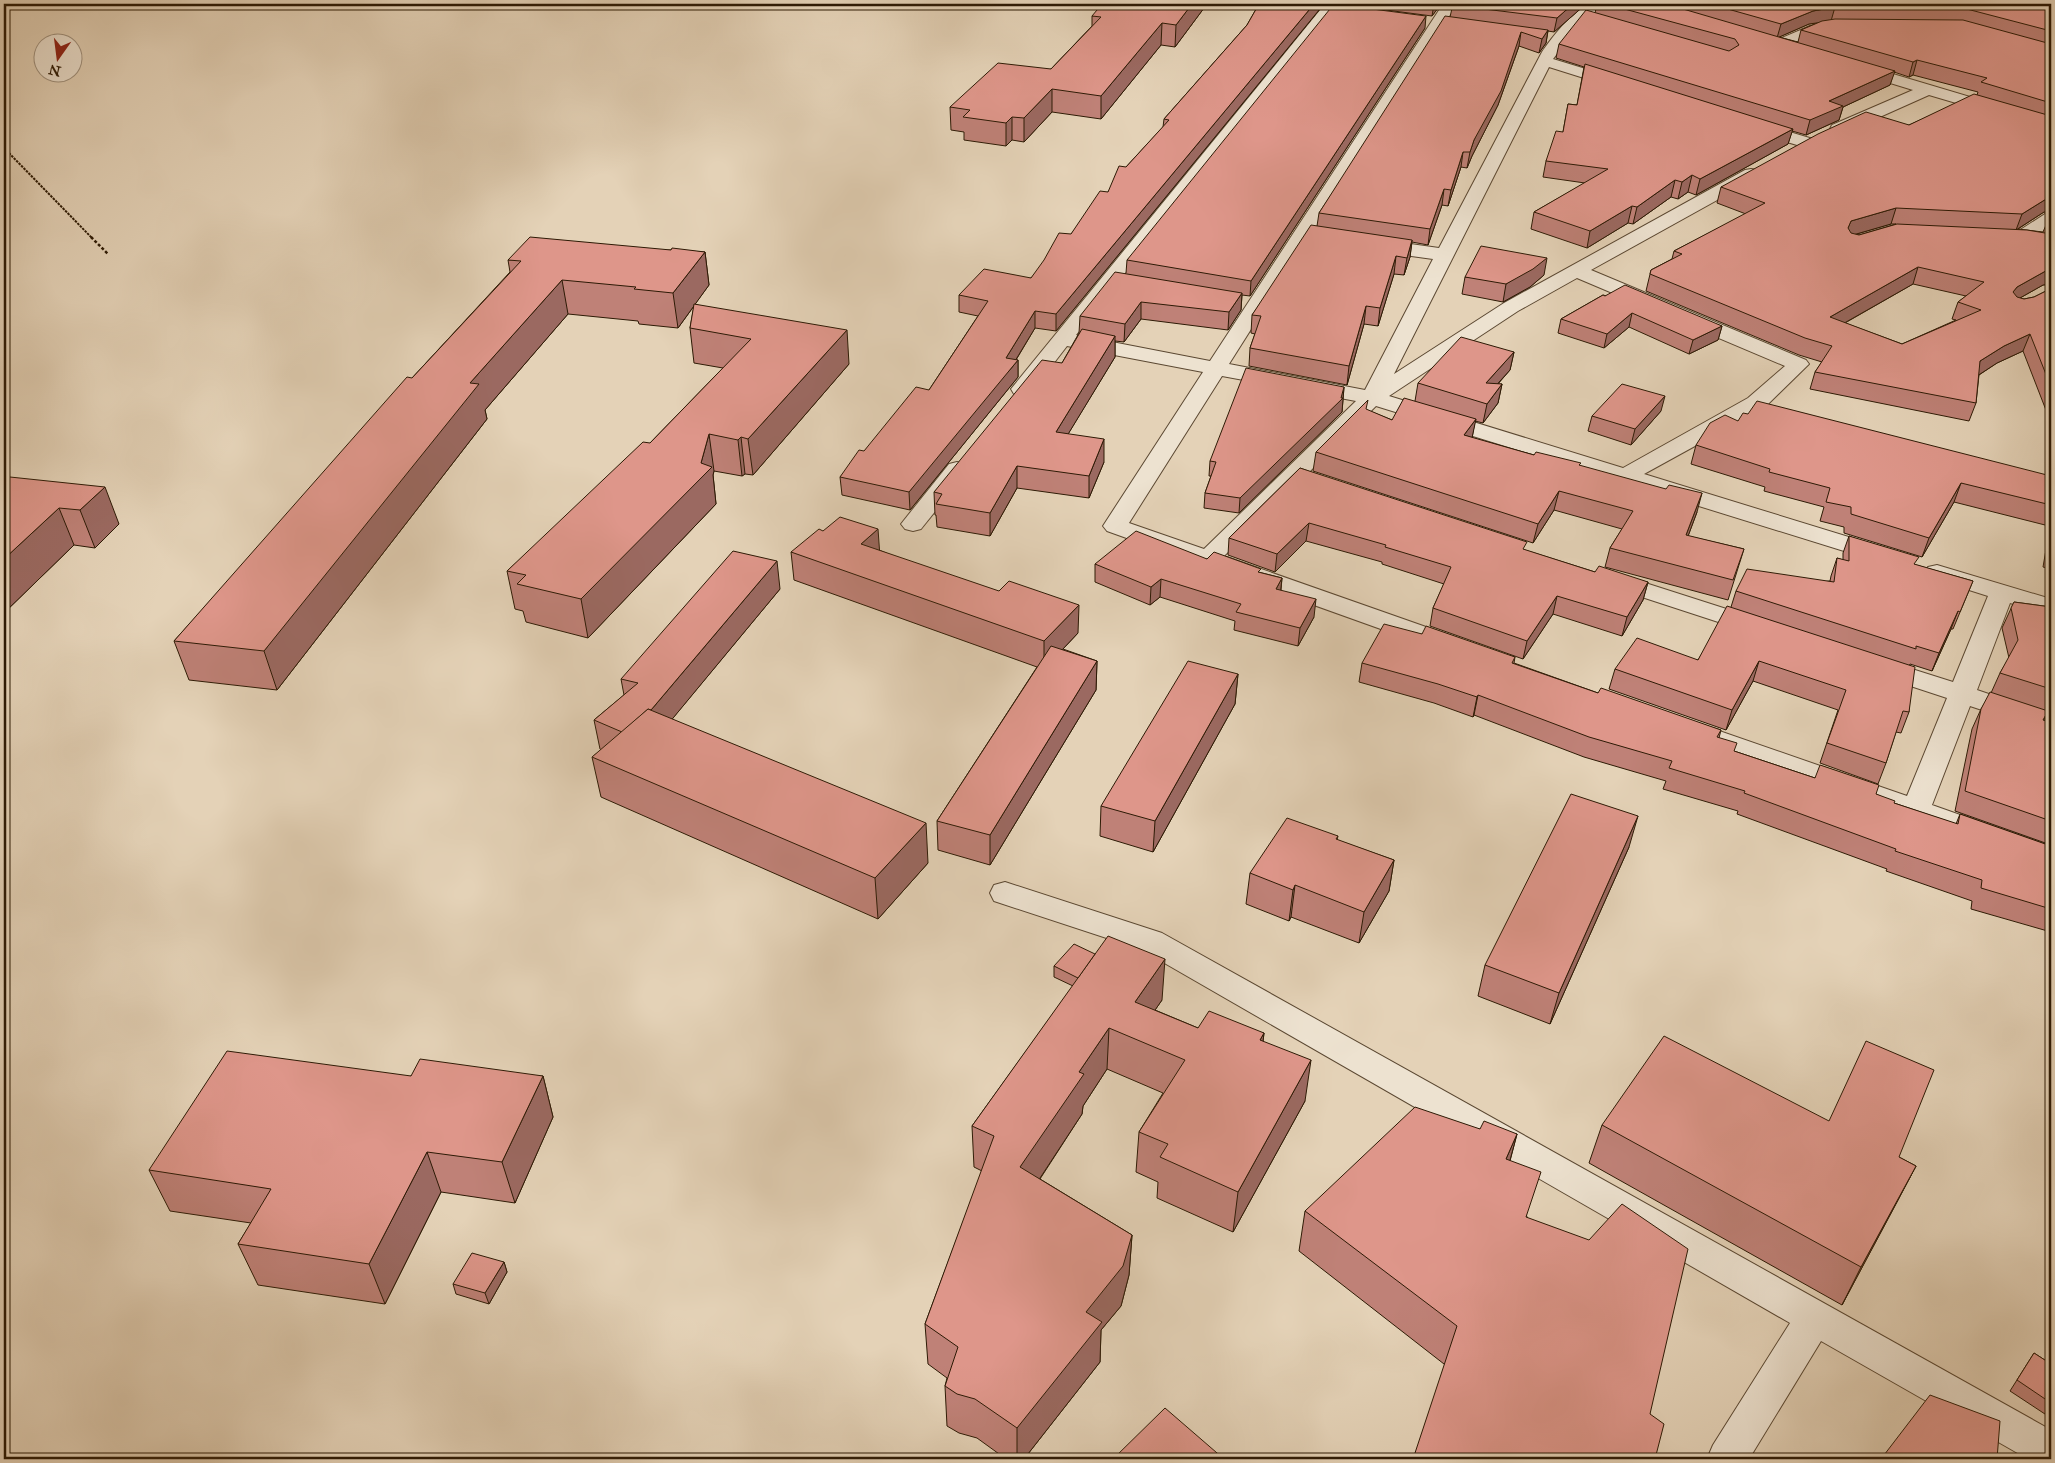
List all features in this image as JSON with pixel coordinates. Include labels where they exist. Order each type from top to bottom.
[{"type":"street","points":[[1450,4],[1302,234],[1248,303],[1217,368],[1115,526],[1478,655]]},
{"type":"street","points":[[1372,398],[1544,61],[1558,39],[1580,17],[1597,4]]},
{"type":"street","points":[[1012,401],[1062,339],[1119,282],[1335,8]]},
{"type":"street","points":[[1580,17],[1598,22]]},
{"type":"street","points":[[1777,45],[1814,29],[1850,27]]},
{"type":"street","points":[[1539,36],[1558,39]]},
{"type":"street","points":[[1759,39],[1796,50]]},
{"type":"street","points":[[1544,61],[1638,90]]},
{"type":"street","points":[[1844,64],[2051,126]]},
{"type":"street","points":[[1208,559],[1372,398],[1511,308],[1772,162],[1807,143],[1928,90]]},
{"type":"street","points":[[1741,123],[1807,143]]},
{"type":"street","points":[[2021,238],[2051,218]]},
{"type":"street","points":[[1302,234],[1321,237]]},
{"type":"street","points":[[2002,236],[2044,242]]},
{"type":"street","points":[[1359,242],[1445,255]]},
{"type":"street","points":[[1576,271],[1799,364],[1765,406],[1625,476]]},
{"type":"street","points":[[1062,339],[1372,398],[2051,607]]},
{"type":"street","points":[[913,524],[969,455]]},
{"type":"street","points":[[1294,474],[1322,484]]},
{"type":"street","points":[[1586,570],[1783,635]]},
{"type":"street","points":[[1916,810],[2002,592]]},
{"type":"street","points":[[1858,660],[2051,724]]},
{"type":"street","points":[[1683,727],[1988,836]]},
{"type":"street","points":[[1005,893],[1150,940],[2051,1451]]},
{"type":"street","points":[[1727,1459],[1815,1317]]},
{"type":"path","points":[[4,148],[108,254]]},
{"type":"building","points":[[1102,4],[1192,4],[1176,25],[1162,23],[1101,96],[1052,89],[1024,118],[1012,117],[1006,123],[963,117],[970,110],[950,107],[998,63],[1051,69],[1101,17],[1092,16]]},
{"type":"building","points":[[1259,4],[1314,4],[1056,314],[1035,311],[1006,358],[1018,360],[909,492],[840,477],[859,450],[864,451],[916,387],[929,390],[988,301],[959,295],[984,269],[1031,278],[1044,260],[1059,233],[1071,234],[1100,191],[1108,192],[1119,166],[1126,167],[1169,120],[1164,119],[1247,25]]},
{"type":"building","points":[[1334,4],[1426,16],[1251,281],[1127,260]]},
{"type":"building","points":[[1453,4],[1573,4],[1557,18]]},
{"type":"building","points":[[1606,4],[1666,4],[1895,71],[1829,101],[1843,106],[1810,120],[1559,44],[1586,10],[1729,51],[1739,45],[1735,39]]},
{"type":"building","points":[[1710,4],[2033,4],[2051,8],[2051,31],[1963,8],[1835,7],[1813,11],[1781,24]]},
{"type":"building","points":[[1445,16],[1548,30],[1542,39],[1521,32],[1501,91],[1474,140],[1470,152],[1463,152],[1451,190],[1444,189],[1430,229],[1319,213]]},
{"type":"building","points":[[1835,19],[1963,20],[2051,44],[2051,103],[1981,82],[1987,78],[1917,60],[1913,62],[1801,30],[1822,21]]},
{"type":"building","points":[[1585,64],[1793,129],[1700,179],[1692,175],[1682,182],[1675,180],[1637,207],[1632,206],[1590,231],[1534,212],[1608,169],[1546,161],[1556,131],[1563,132],[1568,104],[1577,105]]},
{"type":"building","points":[[1974,94],[2051,116],[2051,196],[2022,214],[1896,208],[1851,221],[1848,228],[1851,233],[1859,235],[1897,224],[2027,230],[2051,234],[2051,268],[2017,287],[2013,292],[2017,297],[2024,299],[2034,297],[2051,288],[2051,387],[2030,334],[2004,346],[1980,361],[1976,403],[1815,372],[1832,346],[1805,338],[1650,274],[1651,270],[1682,254],[1674,251],[1765,203],[1721,187],[1818,134],[1866,112],[1909,125]],"holes":[[[1918,267],[1984,282],[1958,302],[1981,310],[1902,344],[1830,317]]]},
{"type":"building","points":[[1311,225],[1412,240],[1407,258],[1396,256],[1380,308],[1366,306],[1349,366],[1250,348],[1261,316],[1252,315]]},
{"type":"building","points":[[530,237],[705,252],[673,293],[634,289],[636,287],[562,280],[470,383],[479,384],[264,651],[174,641],[407,377],[412,378],[521,261],[508,260]]},
{"type":"building","points":[[1481,246],[1547,258],[1533,269],[1506,284],[1465,277]]},
{"type":"building","points":[[1115,272],[1242,293],[1229,312],[1141,302],[1125,324],[1080,316]]},
{"type":"building","points":[[1625,285],[1722,326],[1693,340],[1632,313],[1607,334],[1561,319]]},
{"type":"building","points":[[694,304],[847,330],[748,439],[741,437],[738,440],[709,434],[701,463],[712,467],[581,599],[517,584],[526,575],[507,571],[643,442],[650,443],[751,339],[690,328]]},
{"type":"building","points":[[1082,329],[1115,336],[1056,432],[1104,439],[1089,476],[1017,466],[990,513],[936,504],[942,494],[934,492],[1042,360],[1062,363]]},
{"type":"building","points":[[1461,337],[1514,352],[1486,383],[1502,384],[1487,404],[1418,383]]},
{"type":"building","points":[[1246,368],[1344,387],[1341,398],[1343,398],[1240,498],[1205,493],[1216,462],[1210,461]]},
{"type":"building","points":[[1622,384],[1665,396],[1635,429],[1592,416]]},
{"type":"building","points":[[1404,398],[1476,419],[1464,435],[1534,455],[1536,452],[1581,463],[1579,465],[1666,489],[1669,485],[1702,493],[1686,535],[1744,549],[1733,580],[1610,548],[1633,511],[1559,491],[1538,524],[1316,452],[1368,400],[1366,409],[1392,420]]},
{"type":"building","points":[[1757,401],[2051,476],[2051,505],[1961,483],[1929,538],[1851,514],[1851,507],[1826,502],[1830,488],[1769,472],[1770,469],[1696,445],[1710,423],[1725,415],[1738,421],[1743,413],[1748,414]]},
{"type":"building","points":[[1300,468],[1527,542],[1523,549],[1595,572],[1599,566],[1648,582],[1627,617],[1557,596],[1527,641],[1433,608],[1451,567],[1385,547],[1386,545],[1309,523],[1277,554],[1229,538]]},
{"type":"building","points":[[10,477],[105,487],[80,510],[59,508],[4,559],[4,482]]},
{"type":"building","points":[[840,517],[878,529],[861,544],[999,591],[1009,581],[1079,605],[1044,641],[791,552],[819,529],[823,531]]},
{"type":"building","points":[[1136,531],[1207,559],[1214,552],[1261,569],[1258,572],[1282,578],[1276,589],[1316,599],[1300,628],[1236,612],[1241,604],[1161,579],[1151,587],[1095,564]]},
{"type":"building","points":[[1849,536],[1919,557],[1914,564],[1973,581],[1939,653],[1916,646],[1916,649],[1736,591],[1747,569],[1834,582],[1837,558],[1849,561]]},
{"type":"building","points":[[733,551],[777,561],[651,710],[648,709],[622,732],[594,720],[638,683],[621,679]]},
{"type":"building","points":[[2014,602],[2051,607],[2051,689],[2000,673],[2018,640],[2011,608]]},
{"type":"building","points":[[1727,606],[1915,667],[1909,712],[1903,711],[1886,763],[1827,743],[1846,690],[1759,661],[1732,710],[1615,669],[1637,638],[1698,660]]},
{"type":"building","points":[[1384,624],[1422,634],[1426,626],[1515,657],[1512,663],[1598,693],[1601,688],[1721,730],[1717,737],[1737,743],[1734,751],[1815,778],[1820,765],[1879,785],[1876,794],[1895,801],[1894,803],[1958,824],[1960,814],[2051,846],[2051,909],[1981,888],[1982,880],[1895,851],[1896,849],[1744,793],[1745,791],[1669,768],[1672,761],[1589,737],[1478,695],[1477,697],[1362,663]]},
{"type":"building","points":[[1051,646],[1097,661],[990,835],[937,821]]},
{"type":"building","points":[[1188,661],[1238,674],[1155,821],[1101,806]]},
{"type":"building","points":[[1990,692],[2048,711],[2043,720],[2051,723],[2051,821],[1965,791],[1981,709]]},
{"type":"building","points":[[648,709],[926,823],[875,878],[592,757]]},
{"type":"building","points":[[1571,794],[1638,816],[1559,993],[1485,965]]},
{"type":"building","points":[[1287,818],[1338,836],[1336,839],[1394,860],[1364,912],[1295,885],[1293,890],[1250,873]]},
{"type":"building","points":[[1108,936],[1165,959],[1135,1002],[1198,1028],[1209,1011],[1264,1033],[1260,1040],[1311,1060],[1238,1192],[1160,1157],[1168,1144],[1139,1132],[1185,1060],[1109,1028],[1079,1072],[1084,1074],[1020,1167],[1132,1235],[1123,1266],[1086,1312],[1102,1322],[1017,1428],[975,1399],[957,1394],[945,1386],[958,1347],[925,1324],[994,1136],[972,1126]]},
{"type":"building","points":[[1074,944],[1095,954],[1078,978],[1054,966]]},
{"type":"building","points":[[1664,1036],[1829,1121],[1866,1041],[1934,1070],[1899,1157],[1916,1166],[1861,1267],[1602,1125]]},
{"type":"building","points":[[227,1051],[411,1076],[420,1059],[543,1076],[502,1162],[427,1152],[369,1264],[238,1244],[271,1189],[149,1170]]},
{"type":"building","points":[[1415,1107],[1480,1129],[1484,1121],[1517,1134],[1506,1159],[1541,1172],[1526,1217],[1589,1240],[1622,1204],[1688,1249],[1650,1414],[1664,1424],[1655,1459],[1413,1459],[1457,1326],[1305,1211]]},
{"type":"building","points":[[472,1253],[504,1262],[485,1293],[453,1284]]},
{"type":"building","points":[[2034,1353],[2051,1364],[2051,1403],[2017,1380]]},
{"type":"building","points":[[1930,1395],[2000,1421],[1997,1459],[1881,1459]]},
{"type":"building","points":[[1165,1408],[1224,1459],[1113,1459]]}]
